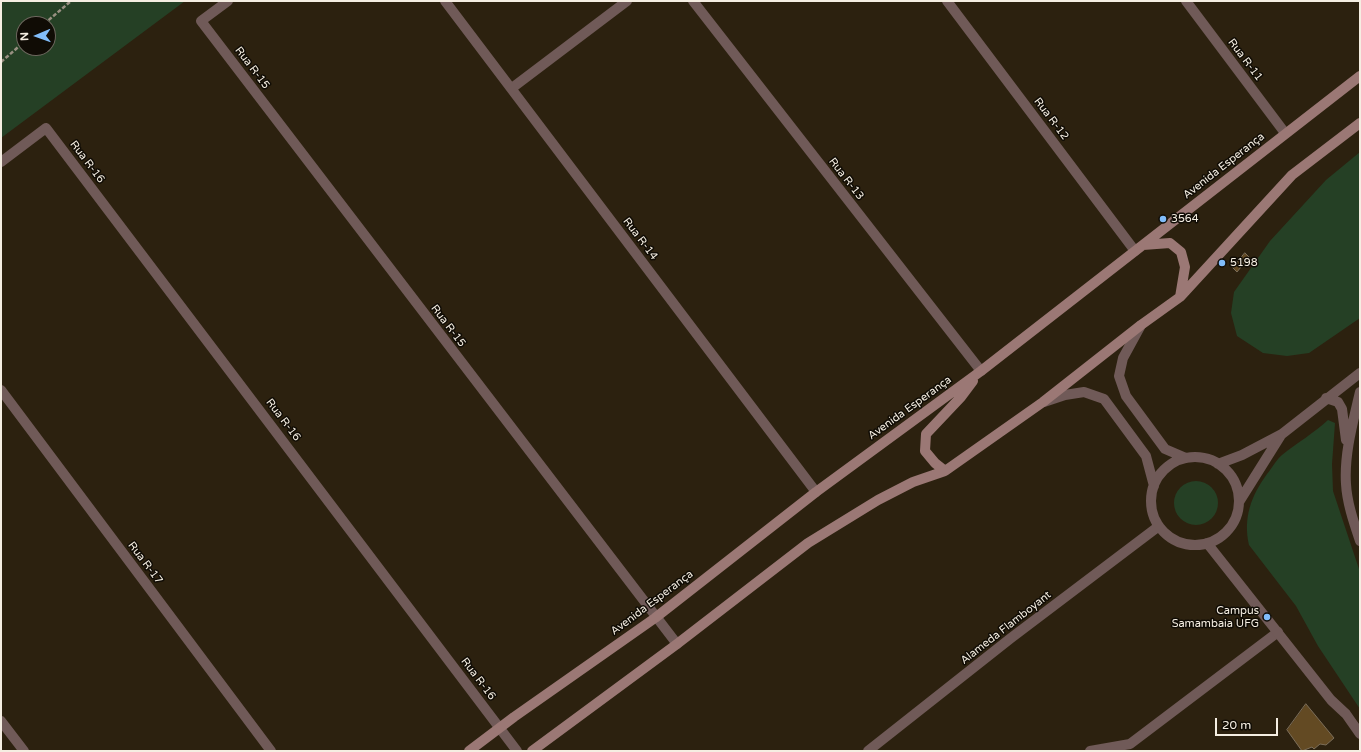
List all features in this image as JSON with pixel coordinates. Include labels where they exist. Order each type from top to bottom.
[{"type":"main road","name":"Avenida Esperança","points":[[469,751],[500,727],[656,618],[816,492],[981,371],[1360,76]]},
{"type":"main road","points":[[532,751],[677,644],[808,543],[878,500],[912,482],[945,471],[1042,402],[1141,324],[1180,297],[1292,175],[1360,123]]},
{"type":"main road","points":[[1139,248],[1170,242],[1181,252],[1185,267],[1180,297]]},
{"type":"main road","points":[[945,471],[935,463],[925,451],[926,434],[961,397],[981,371]]},
{"type":"street","name":"Rua R-15","points":[[228,1],[201,21],[677,644]]},
{"type":"street","name":"Rua R-14","points":[[445,1],[816,492]]},
{"type":"street","points":[[512,88],[627,1]]},
{"type":"street","name":"Rua R-12","points":[[947,1],[1139,248]]},
{"type":"street","name":"Rua R-11","points":[[1186,1],[1285,133]]},
{"type":"street","name":"Rua R-13","points":[[697,2],[981,371]]},
{"type":"street","name":"Rua R-16","points":[[1,162],[46,128],[517,751]]},
{"type":"street","points":[[1141,324],[1123,358],[1119,376],[1126,396],[1165,449],[1186,458]]},
{"type":"street","points":[[1218,464],[1242,455],[1282,434],[1326,398],[1360,373]]},
{"type":"street","name":"Rua R-17","points":[[1,390],[271,751]]},
{"type":"street","points":[[1042,402],[1066,395],[1084,392],[1104,399],[1146,456],[1154,486],[1151,506],[1159,526],[1167,535],[1178,542],[1191,545],[1207,543],[1215,540],[1224,534],[1232,525],[1237,514],[1239,502],[1237,489],[1231,477],[1218,464],[1199,457],[1186,458],[1176,461],[1166,467],[1154,486]]},
{"type":"street","points":[[1360,392],[1348,450],[1346,484],[1360,542]]},
{"type":"street","points":[[1326,398],[1338,402],[1342,409],[1348,450]]},
{"type":"street","points":[[1239,502],[1282,434]]},
{"type":"street","name":"Alameda Flamboyant","points":[[868,751],[1011,638],[1159,526]]},
{"type":"street","points":[[1207,543],[1331,700],[1346,714],[1360,734]]},
{"type":"street","points":[[1090,751],[1130,744],[1278,632]]},
{"type":"street","points":[[1,721],[24,751]]},
{"type":"path","points":[[53,16],[71,1]]},
{"type":"path","points":[[1,62],[16,49]]},
{"type":"green space","points":[[1,1],[185,1],[1,138]]},
{"type":"green space","points":[[1360,152],[1360,318],[1309,353],[1287,356],[1263,353],[1237,336],[1231,313],[1234,292],[1270,241],[1326,180]]},
{"type":"green space","points":[[1328,420],[1335,423],[1332,464],[1333,491],[1360,572],[1360,709],[1318,646],[1296,606],[1249,545],[1247,535],[1250,508],[1261,482],[1282,455]]},
{"type":"green space","points":[[1192,481],[1200,481],[1212,487],[1218,499],[1218,507],[1212,519],[1200,525],[1192,525],[1180,519],[1174,507],[1174,499],[1180,487]]},
{"type":"building","points":[[1245,253],[1249,257],[1237,272],[1233,268]]},
{"type":"building","points":[[1306,704],[1334,738],[1326,745],[1320,744],[1314,749],[1312,747],[1302,751],[1287,730]]},
{"type":"place","name":"3564","points":[[1163,219]]},
{"type":"place","name":"5198","points":[[1222,263]]},
{"type":"place","name":"Campus Samambaia UFG","points":[[1267,617]]}]
